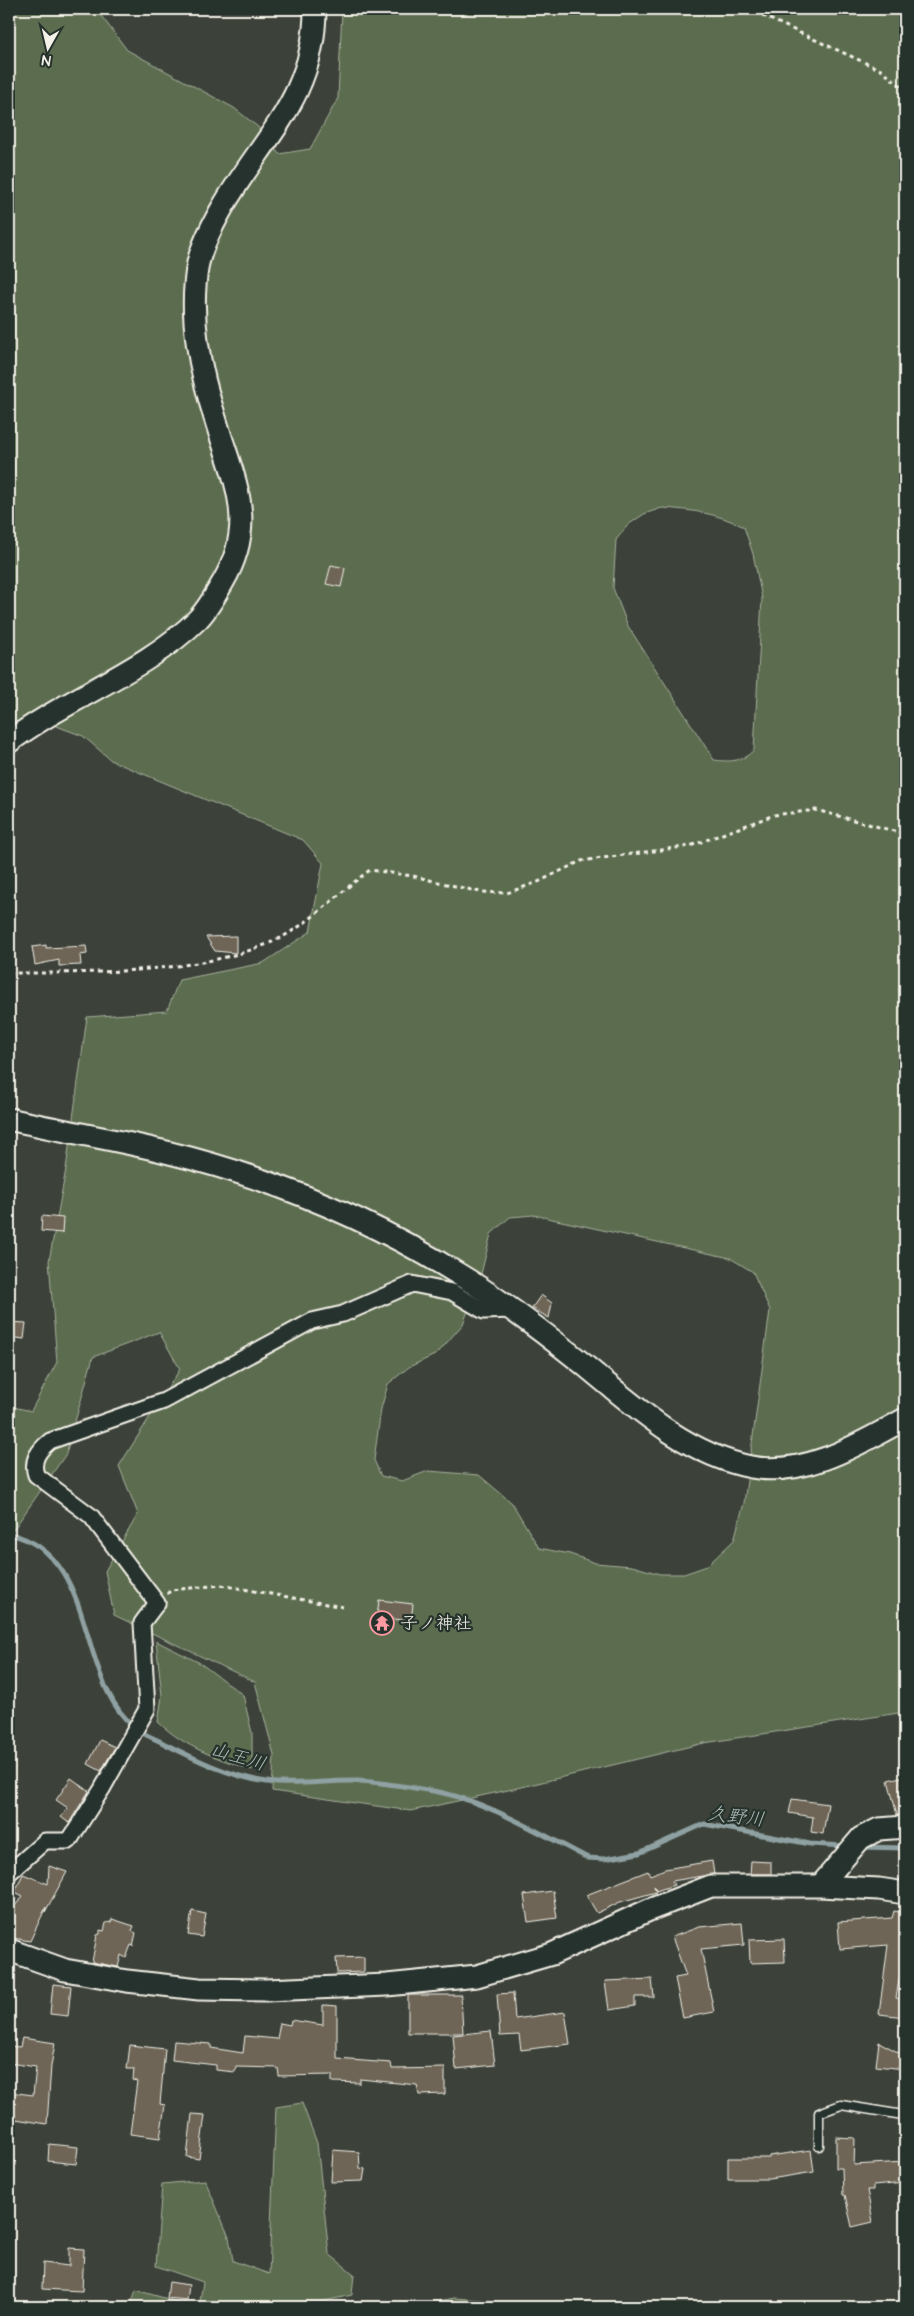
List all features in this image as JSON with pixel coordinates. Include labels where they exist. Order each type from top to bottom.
[{"type":"street","points":[[9,742],[167,646],[200,618],[233,565],[240,544],[240,506],[236,480],[215,420],[198,352],[194,311],[198,262],[211,228],[228,197],[297,93],[311,55],[315,9]]},
{"type":"street","points":[[9,1119],[66,1133],[164,1151],[230,1169],[292,1190],[362,1222],[425,1254],[461,1275],[547,1335],[654,1421],[701,1450],[724,1460],[753,1467],[804,1466],[857,1445],[905,1419]]},
{"type":"street","points":[[9,1873],[45,1841],[69,1841],[124,1752],[146,1709],[142,1623],[157,1602],[91,1516],[36,1475],[33,1467],[39,1450],[50,1440],[164,1401],[312,1321],[343,1314],[412,1284],[452,1292],[484,1311],[511,1310]]},
{"type":"street","points":[[820,1886],[862,1838],[880,1829],[905,1827]]},
{"type":"street","points":[[9,1950],[66,1970],[127,1981],[199,1989],[266,1990],[387,1985],[477,1976],[552,1954],[649,1910],[711,1886],[820,1886],[878,1889],[905,1893]]},
{"type":"lane","points":[[819,2146],[819,2113],[841,2105],[903,2115],[905,2113]]},
{"type":"path","points":[[748,9],[881,70],[905,89]]},
{"type":"path","points":[[9,973],[134,969],[209,961],[247,951],[273,941],[314,916],[339,892],[370,870],[413,876],[480,892],[507,892],[538,882],[581,861],[690,846],[774,815],[816,810],[905,834]]},
{"type":"path","points":[[157,1602],[171,1590],[221,1585],[342,1607]]},
{"type":"path","points":[[895,2307],[905,2299]]},
{"type":"green space","points":[[9,9],[96,9],[127,50],[234,108],[258,127],[279,154],[310,149],[338,98],[342,9],[905,9],[905,1712],[704,1743],[513,1789],[411,1811],[272,1791],[274,1755],[255,1682],[114,1615],[105,1571],[138,1514],[119,1466],[180,1369],[159,1332],[93,1357],[66,1454],[9,1536],[9,1406],[31,1411],[57,1362],[49,1261],[66,1169],[87,1017],[167,1011],[179,980],[263,963],[310,932],[323,863],[303,840],[112,761],[83,736],[51,724],[9,721]],"holes":[[[662,508],[704,513],[724,518],[744,527],[753,554],[762,598],[754,750],[740,759],[731,761],[714,760],[628,626],[613,588],[616,540],[628,525],[644,514]],[[534,1215],[730,1258],[753,1272],[770,1310],[744,1503],[734,1540],[707,1566],[684,1574],[660,1574],[632,1566],[595,1563],[570,1554],[539,1548],[512,1503],[479,1475],[428,1471],[402,1481],[381,1476],[374,1460],[381,1409],[388,1384],[409,1367],[437,1354],[463,1324],[479,1282],[491,1234],[510,1217]]]},
{"type":"green space","points":[[156,1641],[200,1663],[243,1695],[252,1733],[252,1770],[202,1751],[179,1739],[158,1722],[162,1696]]},
{"type":"green space","points":[[302,2103],[317,2143],[329,2254],[354,2274],[352,2295],[298,2307],[199,2307],[203,2282],[156,2266],[162,2184],[205,2180],[229,2237],[233,2261],[269,2274],[276,2107]]},
{"type":"green space","points":[[136,2290],[196,2307],[130,2307]]},
{"type":"green space","points":[[454,2298],[494,2301],[506,2307],[412,2307]]},
{"type":"building","points":[[331,565],[345,568],[341,587],[326,584]]},
{"type":"building","points":[[236,936],[236,953],[215,951],[206,937]]},
{"type":"building","points":[[46,945],[46,948],[86,946],[87,954],[80,955],[81,965],[59,966],[59,960],[35,965],[32,947]]},
{"type":"building","points":[[42,1216],[63,1218],[62,1233],[41,1231]]},
{"type":"building","points":[[541,1295],[552,1303],[549,1318],[532,1308]]},
{"type":"building","points":[[9,1322],[26,1323],[24,1339],[9,1337]]},
{"type":"building","name":"子ノ神社","points":[[379,1600],[413,1604],[411,1621],[377,1617]]},
{"type":"building","points":[[100,1740],[115,1747],[101,1771],[88,1764]]},
{"type":"building","points":[[905,1776],[905,1815],[897,1815],[888,1780]]},
{"type":"building","points":[[71,1778],[89,1791],[69,1823],[61,1817],[68,1808],[56,1800]]},
{"type":"building","points":[[792,1799],[828,1804],[823,1834],[811,1832],[813,1817],[789,1813]]},
{"type":"building","points":[[712,1861],[714,1874],[672,1881],[674,1885],[656,1891],[654,1886],[656,1892],[620,1902],[597,1913],[586,1895],[648,1871],[650,1875],[665,1869]]},
{"type":"building","points":[[751,1861],[771,1862],[771,1874],[750,1874]]},
{"type":"building","points":[[49,1866],[67,1872],[45,1912],[46,1907],[30,1941],[13,1938],[9,1934],[9,1913],[23,1896],[15,1892],[23,1874],[48,1884]]},
{"type":"building","points":[[553,1891],[557,1918],[528,1922],[524,1895]]},
{"type":"building","points":[[192,1911],[206,1914],[202,1937],[188,1935]]},
{"type":"building","points":[[894,1911],[905,1913],[905,1945],[896,1998],[905,2000],[905,2017],[879,2014],[888,1945],[840,1949],[838,1922],[892,1918]]},
{"type":"building","points":[[112,1919],[134,1926],[132,1931],[136,1933],[133,1946],[131,1945],[126,1958],[121,1955],[118,1967],[92,1962],[97,1935],[100,1934],[100,1930],[104,1931],[106,1923],[111,1922]]},
{"type":"building","points":[[742,1923],[744,1945],[701,1949],[714,2012],[683,2018],[675,1978],[686,1976],[672,1937],[699,1927]]},
{"type":"building","points":[[784,1939],[785,1962],[750,1963],[749,1940]]},
{"type":"building","points":[[364,1957],[364,1972],[337,1973],[336,1958]]},
{"type":"building","points":[[652,1979],[654,1997],[635,1997],[635,2006],[609,2010],[605,1981]]},
{"type":"building","points":[[53,1984],[71,1986],[68,2016],[50,2014]]},
{"type":"building","points":[[513,1993],[515,2019],[565,2012],[570,2044],[521,2050],[519,2035],[500,2036],[497,1994]]},
{"type":"building","points":[[408,1995],[461,1995],[463,2033],[408,2033]]},
{"type":"building","points":[[323,2005],[337,2006],[337,2059],[391,2063],[392,2069],[445,2068],[445,2094],[419,2095],[417,2085],[360,2079],[360,2083],[332,2082],[332,2075],[279,2076],[278,2068],[236,2067],[235,2072],[216,2070],[216,2065],[172,2060],[174,2041],[211,2044],[211,2048],[243,2053],[245,2036],[277,2039],[280,2023],[290,2025],[291,2020],[323,2025]]},
{"type":"building","points":[[491,2031],[495,2065],[456,2069],[453,2035]]},
{"type":"building","points":[[22,2038],[55,2043],[51,2066],[47,2124],[9,2118],[9,2092],[33,2095],[36,2067],[9,2063],[9,2046],[20,2047]]},
{"type":"building","points":[[879,2042],[905,2056],[905,2069],[876,2066]]},
{"type":"building","points":[[130,2045],[165,2049],[160,2104],[165,2105],[160,2138],[130,2134],[137,2081],[133,2080],[134,2069],[127,2069]]},
{"type":"building","points":[[192,2114],[205,2115],[199,2159],[187,2157]]},
{"type":"building","points":[[836,2137],[855,2138],[854,2165],[905,2162],[905,2183],[873,2186],[873,2190],[867,2190],[873,2222],[852,2227],[845,2195],[843,2195],[842,2168],[836,2168]]},
{"type":"building","points":[[49,2144],[78,2147],[76,2164],[48,2161]]},
{"type":"building","points":[[333,2150],[359,2152],[360,2168],[365,2169],[363,2181],[331,2182]]},
{"type":"building","points":[[811,2150],[814,2172],[770,2179],[728,2179],[728,2158],[769,2158],[769,2156]]},
{"type":"building","points":[[69,2248],[84,2249],[82,2291],[42,2289],[43,2263],[69,2266]]},
{"type":"building","points":[[169,2282],[189,2285],[187,2300],[167,2298]]},
{"type":"waterway","name":"山王川","points":[[9,1534],[38,1546],[59,1566],[73,1592],[103,1682],[118,1709],[141,1732],[189,1756],[227,1772],[267,1782],[367,1782],[405,1786],[452,1795],[512,1819],[588,1858],[604,1859],[639,1853],[704,1824],[810,1844],[845,1846]]},
{"type":"waterway","name":"久野川","points":[[861,1847],[905,1848]]},
{"type":"place","name":"子ノ神社","points":[[382,1623]]}]
